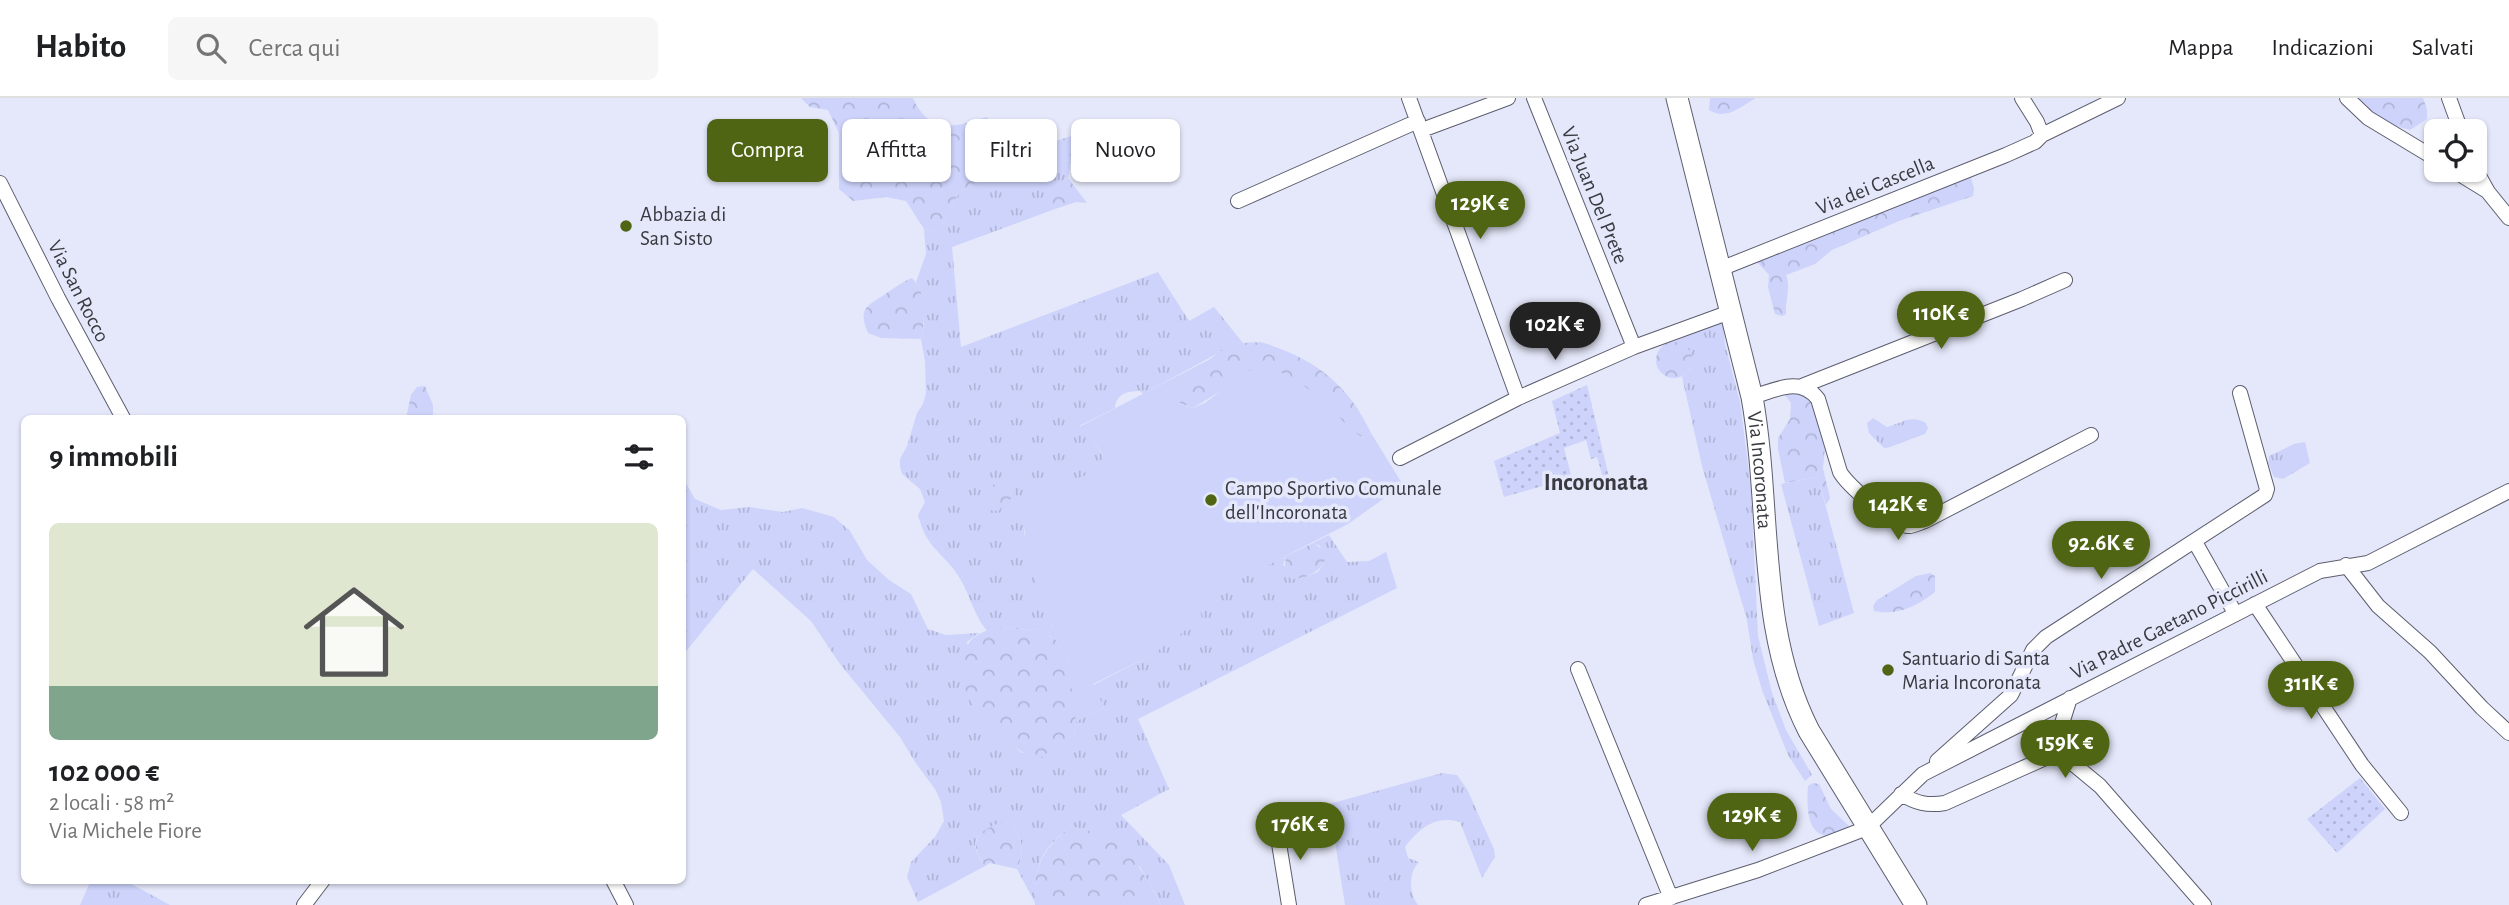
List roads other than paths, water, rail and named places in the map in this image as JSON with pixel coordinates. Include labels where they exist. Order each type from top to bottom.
[{"type":"main road","name":"Via Incoronata","points":[[1676,98],[1752,397],[1758,434],[1770,588],[1783,669],[1796,707],[1809,732],[1916,905]]},
{"type":"street","points":[[1409,98],[1518,398]]},
{"type":"street","points":[[1238,201],[1420,125],[1508,98]]},
{"type":"street","name":"Via Juan Del Prete","points":[[1534,98],[1634,347]]},
{"type":"street","points":[[2022,98],[2042,135]]},
{"type":"street","name":"Via dei Cascella","points":[[1720,269],[2006,155],[2118,98]]},
{"type":"street","points":[[2347,98],[2368,118],[2424,152]]},
{"type":"street","points":[[2449,98],[2457,119]]},
{"type":"street","points":[[2472,182],[2488,192]]},
{"type":"street","points":[[2482,182],[2509,218]]},
{"type":"street","name":"Via San Rocco","points":[[0,183],[121,415]]},
{"type":"street","points":[[1752,397],[1802,386],[2065,280]]},
{"type":"street","points":[[1400,458],[1518,398],[1634,347],[1730,312]]},
{"type":"street","points":[[1802,386],[1811,390],[1818,399],[1840,472],[1846,482],[1896,523],[1908,527],[1925,521],[2091,435]]},
{"type":"street","points":[[1923,774],[2011,695],[2033,650],[2046,637],[2265,495],[2267,489],[2240,393]]},
{"type":"street","name":"Via Padre Gaetano Piccirilli","points":[[1867,828],[1923,774],[2320,571],[2368,563],[2509,491]]},
{"type":"street","points":[[2194,542],[2235,614]]},
{"type":"street","points":[[2346,565],[2378,606],[2430,652],[2509,733]]},
{"type":"street","points":[[2255,604],[2362,765],[2401,813]]},
{"type":"street","points":[[1578,669],[1671,898]]},
{"type":"street","points":[[2052,755],[2070,698]]},
{"type":"street","points":[[1901,794],[1915,802],[1930,805],[1945,803],[2052,755],[2071,762],[2100,786],[2204,905]]},
{"type":"street","points":[[1276,825],[1289,905]]},
{"type":"street","points":[[1646,905],[1758,870],[1867,828]]},
{"type":"street","points":[[304,905],[320,884]]},
{"type":"street","points":[[614,884],[626,905]]},
{"type":"place","name":"Abbazia di San Sisto","points":[[626,226]]},
{"type":"place","name":"Campo Sportivo Comunale dell'Incoronata","points":[[1211,500]]},
{"type":"place","name":"Santuario di Santa Maria Incoronata","points":[[1888,670]]},
{"type":"district","name":"Incoronata","points":[[1596,482]]}]
